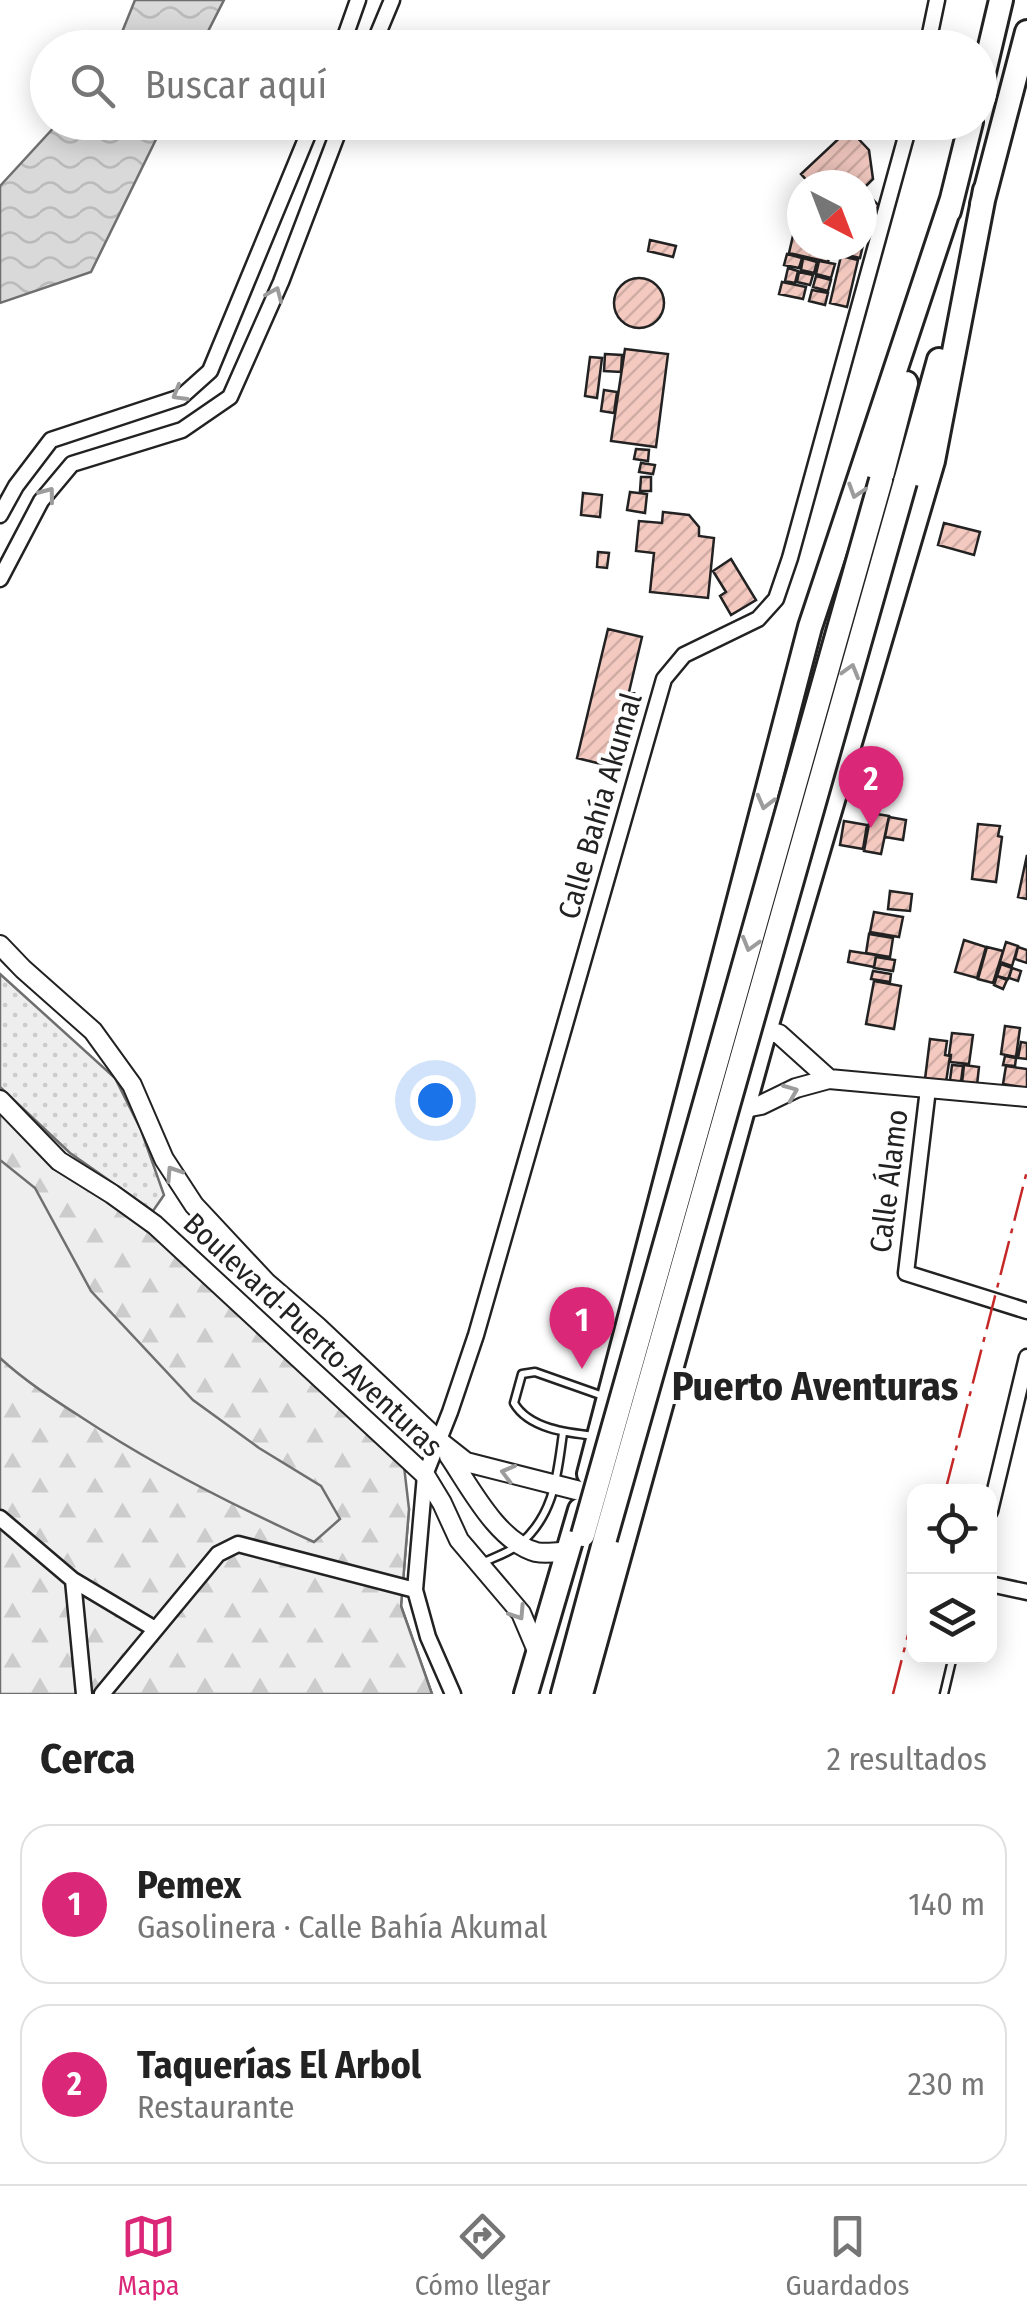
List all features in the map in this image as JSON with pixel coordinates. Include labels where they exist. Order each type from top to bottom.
[{"type":"highway","points":[[994,30],[1001,0]]},
{"type":"highway","points":[[537,1694],[905,482],[1027,32]]},
{"type":"highway","points":[[563,1694],[586,1542],[881,480],[967,140]]},
{"type":"highway","points":[[581,1694],[766,1030],[933,461],[986,190]]},
{"type":"highway","points":[[526,1694],[538,1653],[586,1542],[584,1492],[810,627],[952,199]]},
{"type":"street","points":[[347,30],[358,0]]},
{"type":"street","points":[[380,30],[392,0]]},
{"type":"street","points":[[930,30],[937,0]]},
{"type":"street","points":[[0,514],[51,440],[181,397],[210,371],[305,140]]},
{"type":"street","points":[[0,579],[41,501],[72,464],[182,430],[230,397],[335,140]]},
{"type":"street","name":"Calle Bahía Akumal","points":[[453,1694],[428,1637],[416,1590],[425,1475],[476,1335],[664,679],[684,655],[758,620],[776,599],[905,140]]},
{"type":"street","points":[[300,153],[327,161]]},
{"type":"street","name":"Boulevard Puerto Aventuras","points":[[0,944],[94,1031],[132,1084],[164,1159],[194,1205],[266,1282],[466,1462],[584,1492]]},
{"type":"street","points":[[705,1031],[719,1025],[741,1024],[778,1034],[829,1079]]},
{"type":"street","points":[[690,1084],[718,1104],[744,1108],[829,1079],[1027,1096]]},
{"type":"street","name":"Calle Álamo","points":[[928,1089],[906,1273],[1027,1312]]},
{"type":"street","name":"Boulevard Puerto Aventuras","points":[[0,1100],[59,1160],[155,1225],[425,1475],[459,1540],[520,1613],[538,1653]]},
{"type":"street","points":[[996,1484],[1027,1357]]},
{"type":"street","name":"Boulevard Puerto Aventuras","points":[[438,1440],[484,1508],[518,1545]]},
{"type":"street","points":[[0,1518],[73,1580],[155,1630]]},
{"type":"street","points":[[518,1545],[539,1553],[586,1542]]},
{"type":"street","points":[[102,1694],[218,1554],[238,1544],[416,1590]]},
{"type":"street","points":[[73,1580],[84,1694]]},
{"type":"street","points":[[997,1586],[1027,1592]]},
{"type":"lane","points":[[599,1436],[563,1433],[521,1416],[514,1403],[522,1374],[535,1372],[609,1398]]},
{"type":"lane","points":[[480,1564],[518,1545],[546,1514],[556,1485],[563,1433]]},
{"type":"lane","points":[[944,1694],[951,1664]]},
{"type":"green space","points":[[0,974],[115,1078],[141,1130],[164,1195],[153,1211],[70,1153],[0,1087]]},
{"type":"green space","points":[[0,1112],[409,1509],[401,1606],[432,1694],[0,1384]]},
{"type":"green space","points":[[0,1112],[194,1266],[404,1466],[409,1509],[401,1606],[432,1694],[0,1694],[0,1358],[50,1396],[137,1452],[284,1528],[314,1542],[340,1519],[321,1486],[259,1448],[193,1400],[91,1291],[35,1188],[0,1160]]},
{"type":"water","points":[[135,0],[224,0],[209,30],[123,30]]},
{"type":"water","points":[[42,140],[156,140],[91,272],[0,303],[0,186]]},
{"type":"building","points":[[837,140],[859,140],[869,150],[872,170],[805,170]]},
{"type":"building","points":[[650,240],[676,246],[673,257],[648,251]]},
{"type":"building","points":[[787,254],[787,260],[801,260],[799,268],[784,265]]},
{"type":"building","points":[[803,260],[817,262],[814,273],[801,270]]},
{"type":"building","points":[[840,260],[858,260],[847,307],[830,303]]},
{"type":"building","points":[[819,261],[835,264],[831,278],[816,274]]},
{"type":"building","points":[[788,268],[798,271],[795,283],[785,281]]},
{"type":"building","points":[[799,272],[813,275],[810,285],[797,282]]},
{"type":"building","points":[[816,276],[831,280],[828,291],[813,287]]},
{"type":"building","points":[[639,278],[657,285],[664,303],[657,321],[639,328],[621,321],[614,303],[621,285]]},
{"type":"building","points":[[782,282],[806,287],[803,299],[779,294]]},
{"type":"building","points":[[812,290],[828,293],[825,305],[809,301]]},
{"type":"building","points":[[625,349],[668,354],[656,447],[611,441]]},
{"type":"building","points":[[605,354],[622,355],[621,372],[604,371]]},
{"type":"building","points":[[590,357],[602,358],[597,398],[585,396]]},
{"type":"building","points":[[604,390],[617,392],[614,413],[601,411]]},
{"type":"building","points":[[636,449],[649,450],[648,461],[634,459]]},
{"type":"building","points":[[641,463],[655,465],[653,474],[639,472]]},
{"type":"building","points":[[641,477],[651,477],[651,491],[640,491]]},
{"type":"building","points":[[630,492],[647,494],[645,513],[627,510]]},
{"type":"building","points":[[583,493],[602,495],[600,517],[581,515]]},
{"type":"building","points":[[663,512],[689,515],[699,527],[699,536],[714,538],[708,598],[650,592],[654,553],[636,551],[639,521],[662,523]]},
{"type":"building","points":[[944,523],[980,532],[974,555],[938,545]]},
{"type":"building","points":[[598,552],[609,553],[607,568],[597,567]]},
{"type":"building","points":[[731,559],[756,600],[731,615],[720,596],[726,592],[713,571]]},
{"type":"building","points":[[608,629],[642,637],[629,692],[634,693],[628,717],[623,716],[617,739],[611,738],[605,765],[577,758]]},
{"type":"building","points":[[871,813],[889,816],[881,854],[864,851]]},
{"type":"building","points":[[889,817],[906,820],[903,840],[885,837]]},
{"type":"building","points":[[844,821],[867,825],[863,849],[840,845]]},
{"type":"building","points":[[978,824],[1000,826],[996,882],[972,879]]},
{"type":"building","points":[[1027,855],[1027,899],[1018,897]]},
{"type":"building","points":[[890,891],[912,894],[910,911],[888,909]]},
{"type":"building","points":[[874,912],[903,917],[899,937],[870,932]]},
{"type":"building","points":[[869,934],[893,938],[890,957],[866,953]]},
{"type":"building","points":[[964,940],[986,947],[977,978],[955,972]]},
{"type":"building","points":[[1006,942],[1018,946],[1012,966],[1000,962]]},
{"type":"building","points":[[987,947],[1003,951],[993,983],[978,979]]},
{"type":"building","points":[[1018,947],[1027,950],[1027,963],[1015,959]]},
{"type":"building","points":[[850,951],[876,955],[874,967],[848,962]]},
{"type":"building","points":[[876,957],[895,960],[893,971],[874,968]]},
{"type":"building","points":[[1001,964],[1012,968],[1008,979],[997,976]]},
{"type":"building","points":[[1012,968],[1021,971],[1018,981],[1009,978]]},
{"type":"building","points":[[873,971],[891,974],[890,982],[871,979]]},
{"type":"building","points":[[997,976],[1007,980],[1003,989],[994,985]]},
{"type":"building","points":[[874,981],[901,986],[894,1029],[866,1024]]},
{"type":"building","points":[[1005,1026],[1020,1028],[1016,1057],[1001,1054]]},
{"type":"building","points":[[952,1033],[973,1035],[969,1064],[950,1062]]},
{"type":"building","points":[[930,1039],[947,1041],[945,1055],[950,1056],[946,1082],[925,1079]]},
{"type":"building","points":[[1021,1042],[1027,1043],[1027,1059],[1018,1058]]},
{"type":"building","points":[[1005,1056],[1016,1058],[1015,1066],[1003,1065]]},
{"type":"building","points":[[952,1065],[963,1066],[961,1082],[950,1080]]},
{"type":"building","points":[[964,1065],[979,1067],[977,1085],[962,1083]]},
{"type":"building","points":[[1006,1066],[1027,1069],[1027,1088],[1003,1084]]},
{"type":"power","points":[[947,1484],[1027,1171]]},
{"type":"power","points":[[893,1694],[907,1639]]},
{"type":"place","name":"Taquerías El Arbol","points":[[871,828]]},
{"type":"place","name":"Pemex","points":[[582,1369]]},
{"type":"district","name":"Puerto Aventuras","points":[[815,1387]]}]
